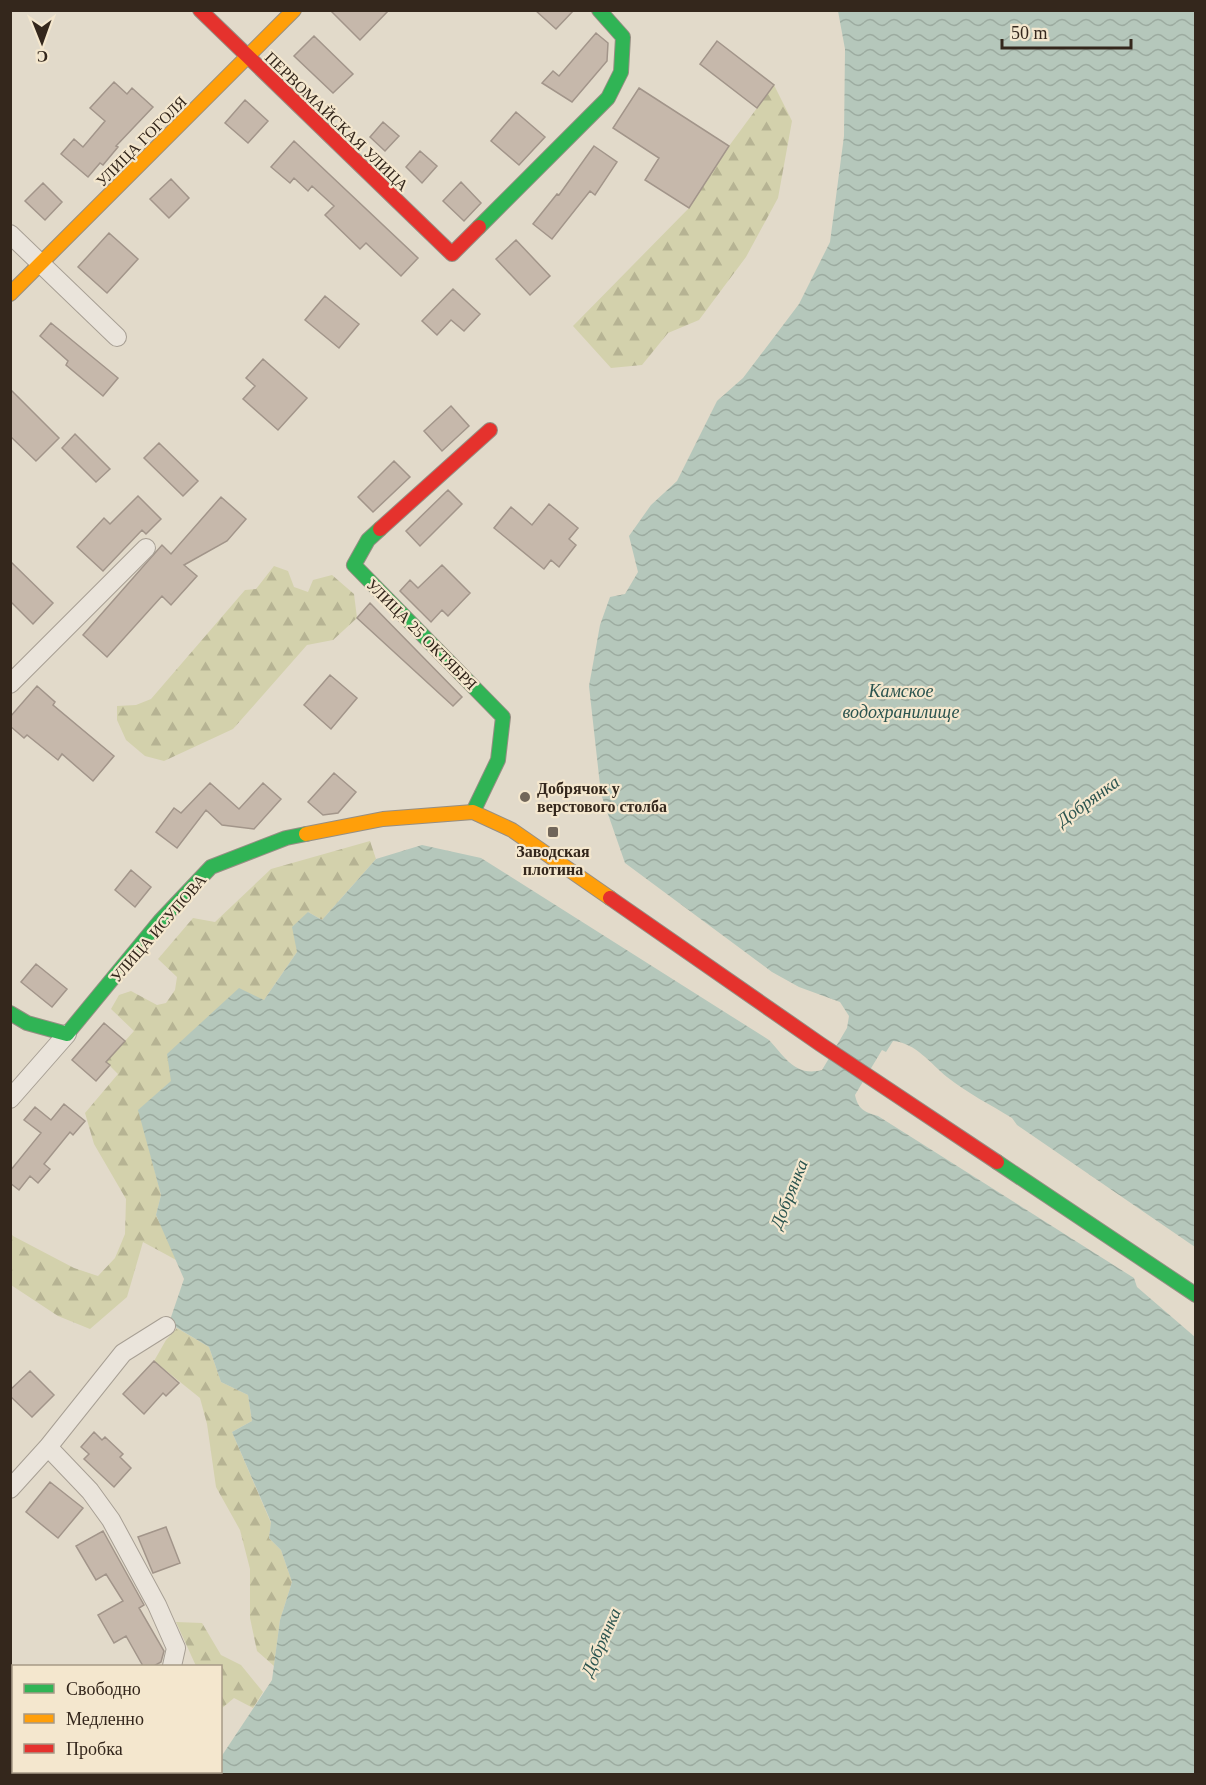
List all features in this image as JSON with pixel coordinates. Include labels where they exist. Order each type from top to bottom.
[{"type":"street","name":"ПЕРВОМАЙСКАЯ УЛИЦА","points":[[200,10],[452,254],[608,98],[621,72],[623,37],[599,10]]},
{"type":"street","name":"УЛИЦА ГОГОЛЯ","points":[[10,294],[294,10]]},
{"type":"street","points":[[10,234],[117,337]]},
{"type":"street","name":"УЛИЦА 25 ОКТЯБРЯ","points":[[472,812],[498,760],[503,717],[354,565],[368,540],[490,430]]},
{"type":"street","points":[[10,684],[146,548]]},
{"type":"street","name":"УЛИЦА ИСУПОВА","points":[[10,1099],[160,921],[211,867],[286,838],[327,829],[383,819],[472,812],[512,830],[820,1044],[1196,1295]]},
{"type":"street","points":[[10,1013],[27,1023],[67,1034]]},
{"type":"street","points":[[10,1489],[48,1447],[123,1353],[166,1326]]},
{"type":"street","points":[[48,1447],[90,1491],[111,1520],[157,1605],[176,1648],[172,1665]]},
{"type":"green space","points":[[774,85],[792,121],[778,198],[746,257],[699,320],[668,333],[642,365],[611,368],[573,326],[689,208],[729,146]]},
{"type":"green space","points":[[274,566],[288,571],[294,587],[308,592],[313,580],[332,575],[354,594],[357,618],[333,640],[307,645],[233,729],[164,761],[145,756],[126,740],[117,720],[117,706],[136,705],[151,699],[245,590],[256,589]]},
{"type":"green space","points":[[370,841],[376,859],[322,920],[308,912],[297,952],[264,1000],[139,1110],[161,1195],[156,1215],[178,1261],[143,1242],[127,1297],[90,1329],[58,1316],[11,1285],[10,1232],[13,1236],[74,1268],[98,1276],[115,1258],[125,1234],[126,1199],[94,1144],[85,1113],[118,1074],[106,1062],[134,1031],[111,1009],[119,995],[131,991],[157,1005],[166,1003],[175,990],[177,977],[158,959],[193,918],[215,922],[271,869]]},
{"type":"green space","points":[[177,1328],[209,1347],[221,1382],[248,1395],[252,1421],[232,1432],[271,1523],[269,1538],[281,1550],[292,1582],[280,1620],[274,1666],[257,1651],[250,1618],[250,1569],[240,1530],[216,1487],[207,1424],[200,1398],[154,1361],[166,1340]]},
{"type":"green space","points":[[176,1622],[202,1623],[221,1655],[241,1665],[263,1692],[253,1708],[234,1698],[222,1708],[222,1665],[196,1665]]},
{"type":"water","points":[[838,11],[1195,11],[1195,1247],[1017,1125],[1012,1118],[955,1083],[909,1046],[893,1041],[886,1052],[882,1050],[855,1095],[858,1104],[865,1111],[878,1116],[1134,1278],[1137,1287],[1195,1337],[1195,1774],[207,1774],[222,1773],[222,1755],[272,1680],[280,1620],[292,1582],[281,1550],[269,1538],[271,1522],[232,1432],[252,1421],[248,1395],[221,1382],[209,1347],[169,1323],[184,1279],[156,1215],[161,1195],[138,1110],[171,1081],[167,1054],[239,988],[264,1000],[297,952],[292,927],[308,912],[322,920],[376,859],[422,845],[481,858],[769,1040],[791,1064],[798,1068],[805,1071],[822,1070],[847,1028],[849,1016],[840,1002],[799,987],[772,972],[625,863],[601,794],[589,686],[600,625],[610,597],[625,594],[638,572],[629,536],[651,505],[677,481],[717,401],[743,378],[799,304],[830,242],[844,136],[845,49]]},
{"type":"building","points":[[330,10],[389,10],[360,40]]},
{"type":"building","points":[[535,10],[574,10],[556,29]]},
{"type":"building","points":[[596,33],[608,43],[607,61],[572,102],[542,83],[553,71],[559,76]]},
{"type":"building","points":[[314,36],[353,74],[333,93],[294,56]]},
{"type":"building","points":[[717,41],[774,85],[757,108],[700,64]]},
{"type":"building","points":[[114,82],[127,94],[132,88],[153,107],[116,146],[118,147],[103,165],[100,163],[88,177],[61,154],[74,139],[83,147],[105,121],[90,108]]},
{"type":"building","points":[[639,88],[729,146],[689,208],[645,180],[659,158],[613,128]]},
{"type":"building","points":[[245,100],[268,121],[248,143],[225,123]]},
{"type":"building","points":[[516,112],[545,137],[519,165],[491,141]]},
{"type":"building","points":[[383,122],[399,136],[385,151],[370,137]]},
{"type":"building","points":[[294,141],[418,258],[401,276],[366,243],[360,249],[325,215],[334,206],[312,186],[308,191],[294,178],[290,183],[271,167]]},
{"type":"building","points":[[594,146],[617,162],[595,195],[590,191],[552,239],[533,224],[557,194],[559,195]]},
{"type":"building","points":[[420,151],[437,166],[422,183],[406,167]]},
{"type":"building","points":[[171,179],[189,198],[169,218],[150,199]]},
{"type":"building","points":[[461,182],[481,203],[464,221],[443,201]]},
{"type":"building","points":[[43,183],[62,202],[45,220],[25,201]]},
{"type":"building","points":[[109,233],[138,259],[107,293],[78,267]]},
{"type":"building","points":[[516,240],[550,276],[530,295],[496,259]]},
{"type":"building","points":[[453,289],[480,314],[464,331],[451,320],[437,335],[422,321]]},
{"type":"building","points":[[325,296],[359,324],[339,348],[305,320]]},
{"type":"building","points":[[51,323],[118,378],[103,396],[66,365],[68,361],[40,336]]},
{"type":"building","points":[[263,359],[307,398],[278,430],[243,399],[255,386],[246,378]]},
{"type":"building","points":[[10,389],[59,438],[36,461],[10,436]]},
{"type":"building","points":[[451,406],[469,426],[442,451],[424,431]]},
{"type":"building","points":[[75,434],[110,469],[96,482],[62,448]]},
{"type":"building","points":[[159,443],[198,481],[183,496],[144,458]]},
{"type":"building","points":[[394,461],[410,477],[373,512],[358,497]]},
{"type":"building","points":[[448,490],[462,504],[420,546],[406,531]]},
{"type":"building","points":[[138,496],[161,519],[146,534],[142,530],[103,571],[77,547],[104,518],[110,524]]},
{"type":"building","points":[[221,497],[246,519],[227,541],[184,565],[197,576],[171,605],[162,596],[107,657],[83,635],[162,545],[171,554]]},
{"type":"building","points":[[549,504],[578,528],[569,539],[576,545],[559,567],[551,560],[544,569],[494,528],[511,507],[532,525]]},
{"type":"building","points":[[10,561],[53,603],[33,624],[10,601]]},
{"type":"building","points":[[442,565],[470,593],[448,616],[442,610],[431,622],[400,591],[410,580],[418,588]]},
{"type":"building","points":[[370,603],[462,697],[453,706],[357,618]]},
{"type":"building","points":[[330,675],[357,698],[331,729],[304,705]]},
{"type":"building","points":[[37,686],[55,702],[53,705],[114,756],[93,781],[62,754],[58,760],[27,735],[24,738],[10,726],[10,717]]},
{"type":"building","points":[[334,773],[356,792],[338,813],[323,815],[308,802]]},
{"type":"building","points":[[210,783],[239,809],[263,783],[281,799],[254,829],[222,825],[206,810],[177,848],[156,832],[174,808],[181,813]]},
{"type":"building","points":[[131,870],[151,887],[135,907],[115,890]]},
{"type":"building","points":[[36,964],[67,989],[52,1007],[21,982]]},
{"type":"building","points":[[104,1023],[125,1041],[106,1062],[110,1065],[96,1081],[72,1060]]},
{"type":"building","points":[[64,1104],[85,1121],[73,1135],[70,1132],[44,1164],[50,1169],[38,1183],[30,1176],[19,1190],[10,1183],[10,1171],[41,1133],[24,1120],[35,1107],[51,1120]]},
{"type":"building","points":[[154,1361],[179,1383],[166,1396],[163,1393],[144,1414],[123,1394]]},
{"type":"building","points":[[30,1371],[54,1395],[32,1417],[10,1396],[10,1390]]},
{"type":"building","points":[[94,1432],[102,1440],[105,1437],[123,1454],[120,1457],[131,1468],[114,1487],[84,1459],[89,1454],[81,1447]]},
{"type":"building","points":[[50,1482],[83,1508],[58,1538],[26,1512]]},
{"type":"building","points":[[166,1527],[180,1563],[153,1573],[138,1537]]},
{"type":"building","points":[[103,1531],[144,1605],[139,1608],[164,1651],[161,1662],[156,1665],[142,1665],[126,1636],[114,1643],[98,1615],[123,1601],[106,1574],[96,1580],[76,1546]]},
{"type":"traffic: fast","points":[[479,227],[608,98],[621,72],[623,37],[599,10]]},
{"type":"traffic: fast","points":[[380,529],[368,540],[354,565],[503,717],[498,760],[473,812]]},
{"type":"traffic: fast","points":[[10,1013],[27,1023],[67,1034],[160,921],[211,867],[286,838],[306,834]]},
{"type":"traffic: fast","points":[[997,1162],[1196,1295]]},
{"type":"traffic: slow","points":[[10,294],[294,10]]},
{"type":"traffic: slow","points":[[306,834],[383,819],[473,812],[512,830],[610,898]]},
{"type":"traffic: jam","points":[[200,10],[452,254],[479,227]]},
{"type":"traffic: jam","points":[[380,529],[490,430]]},
{"type":"traffic: jam","points":[[610,898],[820,1044],[997,1162]]},
{"type":"place","name":"Добрячок у верстового столба","points":[[525,797]]},
{"type":"place","name":"Заводская плотина","points":[[553,832]]},
{"type":"water label","name":"Камское водохранилище","points":[[901,701]]},
{"type":"water label","name":"Добрянка","points":[[1088,801]]},
{"type":"water label","name":"Добрянка","points":[[789,1194]]},
{"type":"water label","name":"Добрянка","points":[[601,1642]]}]
